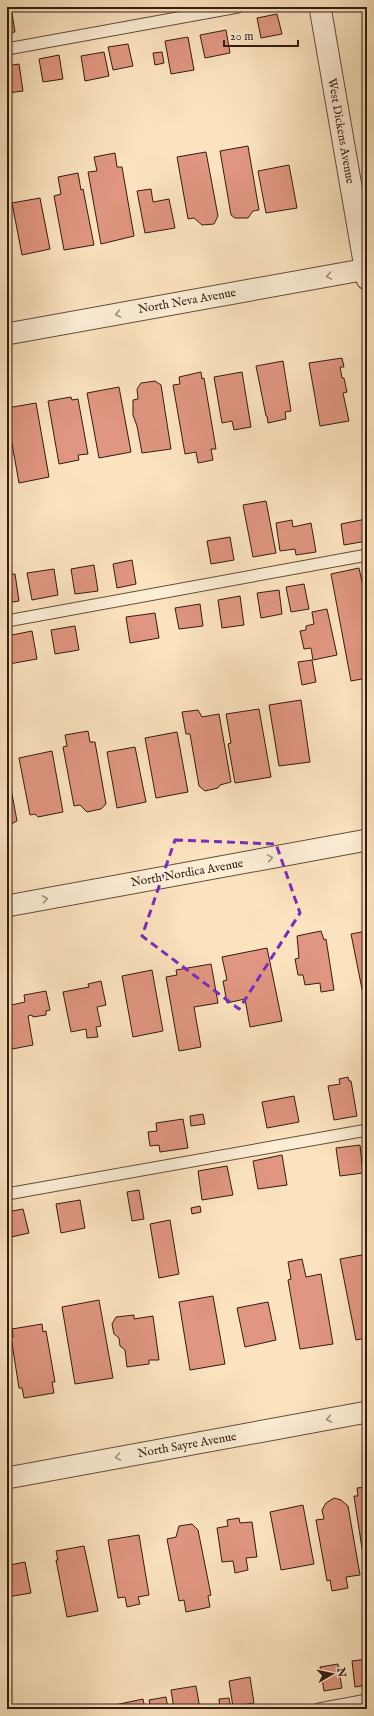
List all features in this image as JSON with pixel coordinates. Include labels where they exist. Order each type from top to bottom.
[{"type":"street","name":"West Dickens Avenue","points":[[320,7],[366,272]]},
{"type":"street","name":"North Neva Avenue","points":[[7,334],[366,272]]},
{"type":"street","name":"North Nordica Avenue","points":[[7,906],[367,840]]},
{"type":"street","name":"North Sayre Avenue","points":[[7,1478],[367,1412]]},
{"type":"lane","points":[[7,49],[238,7]]},
{"type":"lane","points":[[7,621],[367,555]]},
{"type":"lane","points":[[7,1194],[367,1130]]},
{"type":"lane","points":[[319,1709],[367,1700]]},
{"type":"highlighted area","points":[[175,840],[276,844],[300,913],[239,1009],[142,936]]},
{"type":"building","points":[[7,7],[11,7],[15,32],[7,33]]},
{"type":"building","points":[[277,14],[282,34],[261,38],[257,18]]},
{"type":"building","points":[[226,30],[230,53],[205,58],[200,35]]},
{"type":"building","points":[[188,37],[194,70],[171,74],[165,41]]},
{"type":"building","points":[[128,44],[133,66],[113,70],[108,47]]},
{"type":"building","points":[[104,52],[109,76],[85,81],[81,56]]},
{"type":"building","points":[[162,52],[164,63],[155,65],[153,53]]},
{"type":"building","points":[[59,55],[63,79],[43,82],[39,59]]},
{"type":"building","points":[[19,64],[23,91],[7,93],[7,66]]},
{"type":"building","points":[[248,146],[259,210],[253,211],[248,218],[235,218],[231,215],[220,151]]},
{"type":"building","points":[[206,152],[218,216],[214,224],[202,225],[194,218],[188,219],[177,157]]},
{"type":"building","points":[[115,153],[117,167],[122,167],[134,236],[101,244],[88,172],[97,171],[94,157]]},
{"type":"building","points":[[289,165],[297,208],[266,213],[258,171]]},
{"type":"building","points":[[78,173],[81,190],[83,189],[94,245],[64,250],[54,196],[61,194],[58,177]]},
{"type":"building","points":[[151,189],[153,202],[169,199],[175,228],[145,233],[137,191]]},
{"type":"building","points":[[40,198],[50,249],[22,255],[12,203]]},
{"type":"building","points":[[7,239],[11,261],[7,262]]},
{"type":"building","points":[[342,358],[344,367],[340,367],[347,392],[343,393],[349,421],[320,426],[309,363]]},
{"type":"building","points":[[283,361],[291,411],[285,412],[286,419],[268,423],[256,366]]},
{"type":"building","points":[[201,372],[202,379],[204,378],[216,449],[211,449],[213,460],[198,463],[196,452],[185,454],[173,385],[180,384],[179,377]]},
{"type":"building","points":[[242,372],[251,427],[234,430],[232,421],[222,423],[214,377]]},
{"type":"building","points":[[155,381],[161,385],[171,449],[142,453],[137,426],[133,415],[133,400],[138,399],[137,389],[141,383]]},
{"type":"building","points":[[119,387],[131,452],[99,458],[87,393]]},
{"type":"building","points":[[71,397],[72,400],[78,399],[88,454],[78,455],[79,460],[59,464],[48,401]]},
{"type":"building","points":[[36,403],[49,477],[19,483],[7,416],[7,408]]},
{"type":"building","points":[[266,501],[276,553],[253,557],[243,505]]},
{"type":"building","points":[[366,519],[367,541],[344,545],[341,524]]},
{"type":"building","points":[[292,520],[293,527],[311,523],[316,552],[296,555],[295,549],[280,551],[276,523]]},
{"type":"building","points":[[230,537],[234,560],[211,564],[207,541]]},
{"type":"building","points":[[132,560],[136,584],[117,588],[113,564]]},
{"type":"building","points":[[94,565],[98,591],[75,594],[71,569]]},
{"type":"building","points":[[359,568],[364,591],[367,590],[367,678],[351,681],[331,574]]},
{"type":"building","points":[[54,569],[58,595],[32,600],[27,573]]},
{"type":"building","points":[[15,574],[19,601],[7,603],[7,575]]},
{"type":"building","points":[[304,584],[309,609],[291,612],[286,587]]},
{"type":"building","points":[[279,590],[282,614],[261,618],[257,593]]},
{"type":"building","points":[[240,596],[244,625],[222,628],[218,600]]},
{"type":"building","points":[[200,604],[203,626],[179,629],[175,608]]},
{"type":"building","points":[[327,609],[337,655],[313,660],[311,648],[304,649],[300,631],[306,630],[306,626],[314,624],[312,612]]},
{"type":"building","points":[[155,613],[159,638],[130,643],[126,617]]},
{"type":"building","points":[[75,626],[79,650],[55,654],[51,630]]},
{"type":"building","points":[[32,631],[37,659],[9,664],[7,636]]},
{"type":"building","points":[[312,660],[316,682],[302,685],[298,662]]},
{"type":"building","points":[[301,700],[310,762],[279,766],[269,705]]},
{"type":"building","points":[[259,709],[271,777],[235,783],[228,744],[231,743],[226,714]]},
{"type":"building","points":[[198,710],[202,717],[219,714],[231,782],[220,785],[218,788],[205,791],[199,786],[190,734],[186,734],[182,712]]},
{"type":"building","points":[[88,731],[90,742],[95,742],[106,804],[101,809],[87,812],[80,805],[74,806],[63,747],[67,746],[65,735]]},
{"type":"building","points":[[177,732],[188,792],[156,798],[145,738]]},
{"type":"building","points":[[135,747],[146,802],[117,808],[107,752]]},
{"type":"building","points":[[52,751],[63,812],[38,817],[35,814],[30,815],[19,758]]},
{"type":"building","points":[[7,767],[17,821],[7,826]]},
{"type":"building","points":[[321,931],[324,940],[326,939],[334,990],[321,992],[320,983],[305,985],[303,975],[298,975],[295,959],[299,958],[297,936]]},
{"type":"building","points":[[367,931],[367,993],[363,994],[351,934]]},
{"type":"building","points":[[267,948],[282,1021],[250,1027],[245,999],[227,1003],[223,981],[227,980],[222,957]]},
{"type":"building","points":[[211,964],[218,1003],[194,1007],[201,1047],[179,1051],[166,977],[177,975],[176,970]]},
{"type":"building","points":[[152,970],[163,1031],[133,1037],[122,976]]},
{"type":"building","points":[[101,981],[106,1005],[97,1007],[101,1026],[96,1027],[98,1037],[87,1038],[86,1029],[71,1032],[63,992],[89,987],[88,984]]},
{"type":"building","points":[[46,991],[50,1010],[46,1011],[46,1015],[33,1017],[32,1015],[28,1016],[33,1045],[7,1050],[7,1006],[25,1002],[24,995]]},
{"type":"building","points":[[348,1077],[349,1081],[351,1081],[357,1116],[334,1120],[328,1086],[340,1084],[339,1079]]},
{"type":"building","points":[[294,1096],[299,1122],[267,1128],[262,1102]]},
{"type":"building","points":[[203,1114],[205,1124],[191,1126],[190,1116]]},
{"type":"building","points":[[183,1119],[188,1148],[160,1152],[159,1145],[150,1146],[148,1132],[157,1131],[156,1123]]},
{"type":"building","points":[[360,1145],[363,1173],[340,1176],[336,1148]]},
{"type":"building","points":[[282,1155],[287,1185],[258,1189],[253,1161]]},
{"type":"building","points":[[227,1166],[233,1195],[202,1200],[198,1171]]},
{"type":"building","points":[[139,1190],[144,1219],[132,1221],[127,1192]]},
{"type":"building","points":[[80,1200],[85,1228],[61,1233],[56,1204]]},
{"type":"building","points":[[200,1206],[201,1212],[192,1214],[191,1208]]},
{"type":"building","points":[[23,1209],[29,1233],[7,1238],[7,1212]]},
{"type":"building","points":[[170,1220],[179,1274],[159,1278],[150,1224]]},
{"type":"building","points":[[367,1254],[367,1338],[356,1340],[340,1259]]},
{"type":"building","points":[[302,1259],[306,1277],[321,1274],[333,1344],[300,1349],[288,1280],[291,1279],[288,1262]]},
{"type":"building","points":[[213,1296],[225,1364],[190,1370],[179,1302]]},
{"type":"building","points":[[99,1300],[113,1378],[75,1384],[62,1307]]},
{"type":"building","points":[[268,1302],[276,1340],[245,1347],[237,1308]]},
{"type":"building","points":[[134,1315],[134,1319],[153,1316],[159,1360],[149,1360],[149,1364],[127,1367],[125,1350],[120,1346],[119,1338],[114,1334],[112,1324],[116,1317]]},
{"type":"building","points":[[42,1324],[43,1332],[46,1331],[55,1382],[52,1382],[54,1393],[24,1398],[22,1388],[19,1388],[11,1337],[13,1337],[12,1329]]},
{"type":"building","points":[[367,1487],[367,1568],[365,1568],[354,1496],[358,1496],[357,1488]]},
{"type":"building","points":[[334,1498],[341,1500],[348,1506],[360,1575],[346,1577],[348,1588],[332,1591],[330,1580],[327,1581],[316,1520],[324,1519],[322,1510],[326,1503]]},
{"type":"building","points":[[303,1505],[314,1564],[281,1570],[270,1512]]},
{"type":"building","points":[[239,1518],[240,1523],[252,1522],[257,1557],[246,1558],[248,1570],[235,1573],[233,1561],[222,1562],[217,1528],[228,1526],[227,1520]]},
{"type":"building","points":[[192,1524],[198,1530],[211,1595],[208,1596],[210,1607],[186,1612],[184,1600],[179,1601],[167,1539],[176,1537],[179,1526]]},
{"type":"building","points":[[139,1535],[149,1595],[138,1597],[140,1604],[127,1607],[125,1597],[118,1598],[108,1540]]},
{"type":"building","points":[[84,1546],[98,1611],[67,1617],[56,1560],[58,1560],[56,1551]]},
{"type":"building","points":[[7,1561],[9,1561],[10,1565],[25,1562],[31,1593],[7,1597]]},
{"type":"building","points":[[367,1659],[367,1685],[355,1687],[352,1661]]},
{"type":"building","points":[[338,1664],[342,1688],[324,1691],[320,1667]]},
{"type":"building","points":[[250,1677],[254,1703],[233,1707],[229,1681]]},
{"type":"building","points":[[196,1686],[200,1709],[174,1709],[171,1690]]},
{"type":"building","points":[[166,1697],[168,1709],[151,1709],[149,1700]]},
{"type":"building","points":[[229,1698],[231,1709],[220,1709],[219,1699]]},
{"type":"building","points":[[143,1699],[145,1709],[116,1709],[115,1705]]}]
